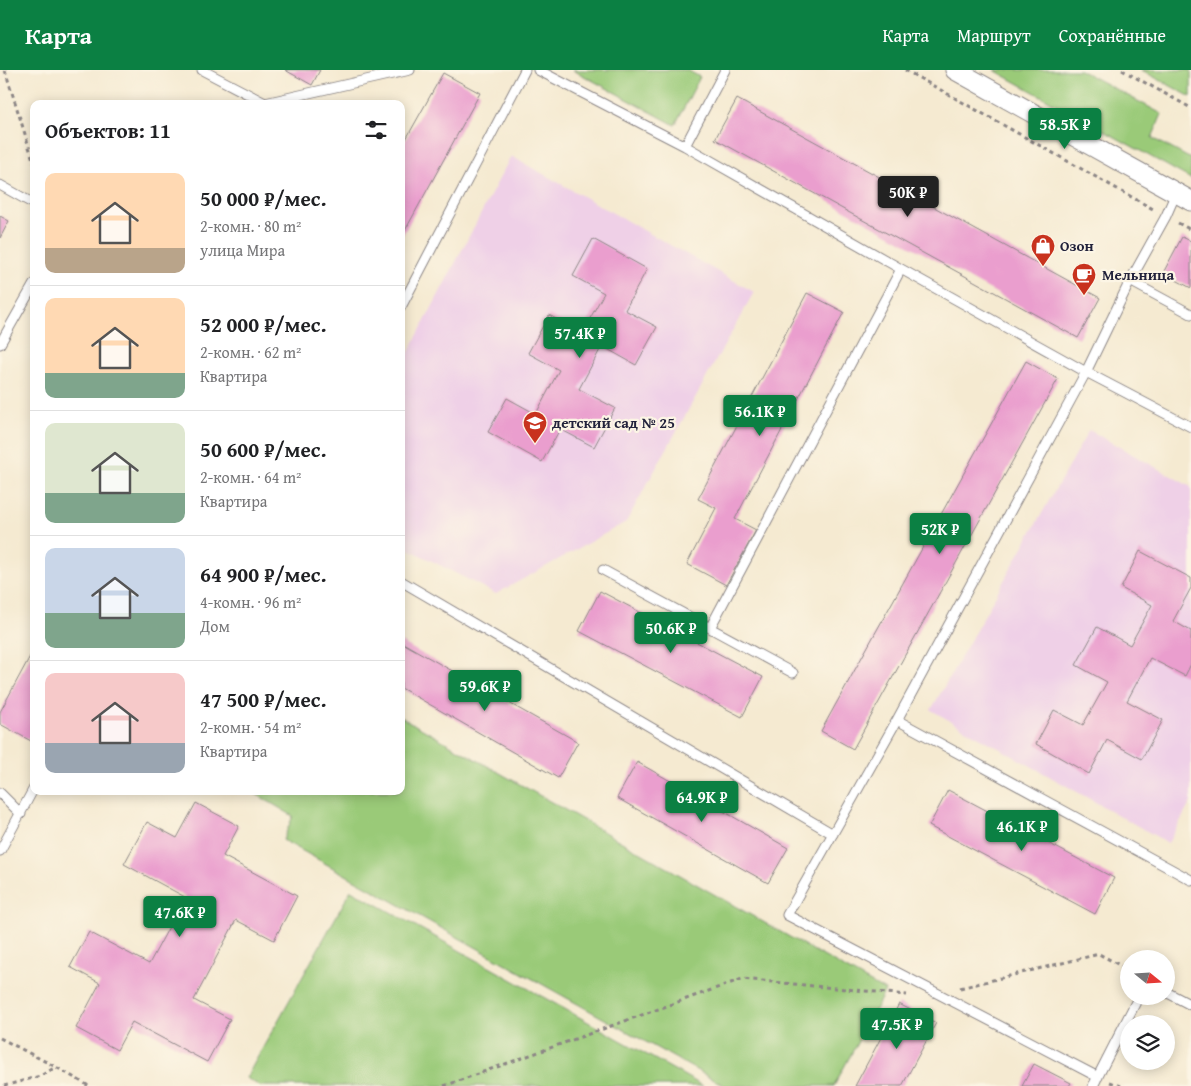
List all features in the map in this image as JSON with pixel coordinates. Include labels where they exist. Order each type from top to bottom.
[{"type":"street","points":[[955,70],[1184,197]]},
{"type":"lane","points":[[202,70],[257,100]]},
{"type":"lane","points":[[281,100],[410,70]]},
{"type":"lane","points":[[405,299],[525,70]]},
{"type":"lane","points":[[538,70],[685,146],[1086,372],[1191,427]]},
{"type":"lane","points":[[685,146],[725,70]]},
{"type":"lane","points":[[0,185],[30,202]]},
{"type":"lane","points":[[1098,1077],[787,915],[897,720],[1086,372],[1130,281],[1166,216],[1184,197]]},
{"type":"lane","points":[[710,628],[901,269]]},
{"type":"lane","points":[[1130,281],[1191,314]]},
{"type":"lane","points":[[0,344],[30,291]]},
{"type":"lane","points":[[603,570],[793,673]]},
{"type":"lane","points":[[405,583],[833,834]]},
{"type":"lane","points":[[897,720],[1191,880]]},
{"type":"lane","points":[[0,794],[20,814]]},
{"type":"lane","points":[[0,850],[30,795]]},
{"type":"lane","points":[[1175,997],[1191,1005]]},
{"type":"lane","points":[[1093,1086],[1134,1005]]},
{"type":"path","points":[[5,70],[30,149]]},
{"type":"path","points":[[905,70],[1191,230]]},
{"type":"path","points":[[1122,70],[1191,108]]},
{"type":"path","points":[[937,993],[1099,954],[1120,965]]},
{"type":"path","points":[[444,1086],[742,979],[906,995],[914,998]]},
{"type":"path","points":[[0,1038],[56,1066],[89,1086]]},
{"type":"path","points":[[4,1086],[40,1076],[56,1066]]},
{"type":"shaded area","name":"детский сад № 25","points":[[511,156],[754,292],[626,522],[496,594],[405,547],[405,359]]},
{"type":"shaded area","points":[[1089,430],[1191,487],[1191,802],[1168,843],[931,710]]},
{"type":"green space","points":[[573,70],[687,70],[700,77],[675,125]]},
{"type":"green space","points":[[994,70],[1080,70],[1162,114],[1152,138],[1191,159],[1191,179]]},
{"type":"green space","points":[[1141,70],[1191,70],[1191,97]]},
{"type":"green space","points":[[405,719],[885,991],[834,1086],[725,1086],[283,840],[293,816],[258,795],[405,795]]},
{"type":"green space","points":[[351,890],[703,1086],[260,1086],[246,1078]]},
{"type":"building","points":[[285,70],[320,70],[312,85]]},
{"type":"building","points":[[443,73],[480,93],[405,231],[405,141]]},
{"type":"building","points":[[737,99],[1100,298],[1078,338],[715,139]]},
{"type":"building","points":[[0,216],[9,221],[0,238]]},
{"type":"building","points":[[1182,237],[1191,241],[1191,288],[1163,273]]},
{"type":"building","points":[[593,239],[647,269],[625,310],[657,327],[636,365],[602,346],[579,389],[615,408],[594,447],[560,429],[542,462],[488,432],[507,398],[536,414],[559,370],[528,353],[549,315],[582,333],[604,293],[573,276]]},
{"type":"building","points":[[807,293],[844,312],[735,519],[756,530],[726,585],[687,564],[716,508],[698,499]]},
{"type":"building","points":[[1026,361],[1058,379],[853,749],[821,731]]},
{"type":"building","points":[[1140,551],[1191,578],[1191,588],[1173,621],[1191,631],[1191,664],[1185,676],[1150,658],[1127,701],[1163,720],[1142,759],[1107,740],[1089,774],[1036,744],[1054,710],[1083,725],[1107,682],[1076,665],[1097,627],[1130,645],[1152,605],[1121,588]]},
{"type":"building","points":[[600,591],[763,677],[742,717],[579,631]]},
{"type":"building","points":[[405,644],[578,742],[558,778],[405,690]]},
{"type":"building","points":[[30,656],[30,740],[0,724],[0,712]]},
{"type":"building","points":[[637,762],[788,848],[768,883],[617,798]]},
{"type":"building","points":[[948,790],[1114,878],[1095,914],[929,826]]},
{"type":"building","points":[[196,803],[239,826],[223,856],[297,896],[274,940],[236,920],[194,1000],[230,1019],[207,1062],[132,1022],[117,1050],[76,1028],[100,983],[70,967],[89,932],[149,964],[185,897],[124,864],[147,822],[177,838]]},
{"type":"building","points":[[899,1004],[936,1023],[902,1086],[855,1086]]},
{"type":"building","points":[[1034,1064],[1071,1083],[1069,1086],[1022,1086]]},
{"type":"place","name":"Озон","points":[[1043,267]]},
{"type":"place","name":"Мельница","points":[[1084,296]]},
{"type":"place","name":"детский сад № 25","points":[[535,444]]}]
